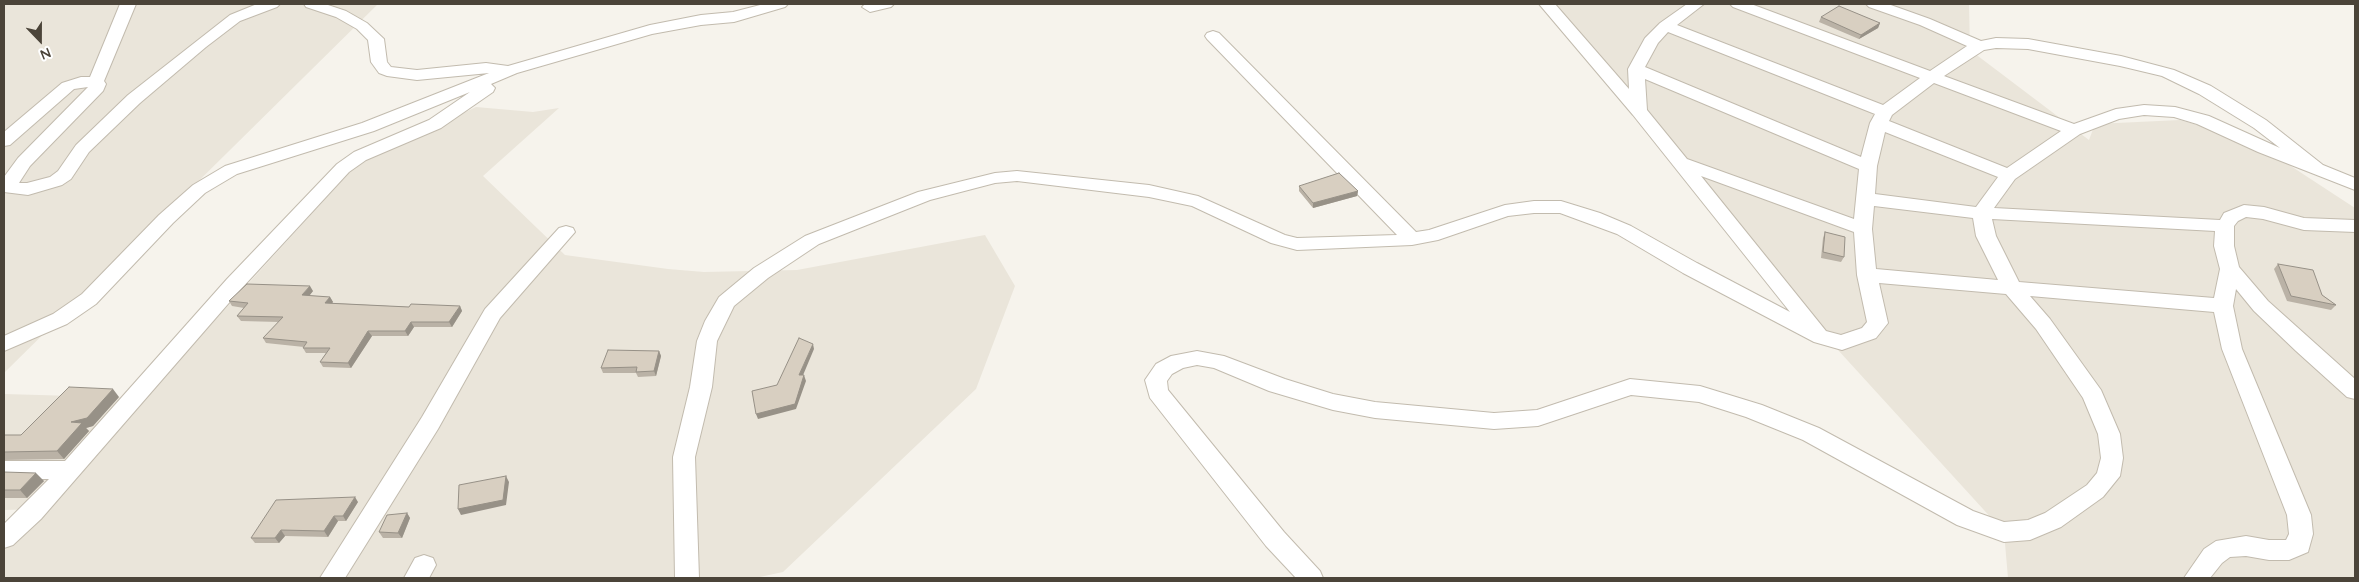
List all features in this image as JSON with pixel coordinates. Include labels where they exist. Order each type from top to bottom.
[{"type":"street","points":[[128,4],[96,82],[98,84],[95,91],[24,162],[10,180],[9,188],[28,190],[56,181],[64,175],[82,148],[134,99],[200,44],[235,18],[272,4]]},
{"type":"street","points":[[311,4],[341,14],[362,26],[376,40],[379,62],[384,70],[393,73],[417,75],[486,68],[511,70]]},
{"type":"street","points":[[4,344],[60,320],[89,299],[166,219],[199,189],[231,170],[368,127],[511,70],[650,30],[701,20],[734,17],[780,4]]},
{"type":"street","points":[[870,8],[886,4]]},
{"type":"street","points":[[1547,4],[1639,111],[1822,337]]},
{"type":"street","points":[[1639,111],[1636,69],[1651,41],[1665,26],[1697,4]]},
{"type":"street","points":[[1738,4],[2074,130]]},
{"type":"street","points":[[1874,4],[1925,22],[1979,46]]},
{"type":"street","points":[[1904,4],[1925,22]]},
{"type":"street","points":[[1665,26],[1882,118],[2009,175]]},
{"type":"street","points":[[1213,36],[1412,239]]},
{"type":"street","points":[[687,578],[684,457],[701,387],[707,341],[715,320],[726,302],[761,273],[812,240],[924,196],[995,178],[1018,176],[1173,195],[1198,202],[1278,239],[1298,244],[1412,239],[1431,236],[1505,211],[1534,207],[1561,208],[1593,217],[1624,230],[1690,268],[1822,337],[1842,342],[1855,340],[1869,333],[1878,323],[1867,275],[1863,229],[1868,166],[1882,118],[1932,77],[1979,46],[1996,43],[2028,44],[2121,61],[2168,73],[2205,90],[2260,124],[2316,168]]},
{"type":"street","points":[[1636,69],[1868,166]]},
{"type":"street","points":[[4,538],[32,512],[71,470],[234,284],[343,168],[360,156],[436,124],[511,70]]},
{"type":"street","points":[[4,142],[68,86],[90,80],[96,82]]},
{"type":"street","points":[[1311,578],[1275,539],[1158,392],[1156,380],[1164,368],[1178,361],[1197,358],[1217,361],[1277,385],[1333,402],[1375,410],[1494,421],[1538,418],[1630,387],[1700,394],[1754,410],[1811,434],[1965,518],[2004,532],[2030,530],[2053,520],[2095,491],[2108,476],[2112,458],[2109,434],[2093,396],[2042,324],[2012,289],[1986,236],[1981,213],[2009,175],[2074,130],[2116,114],[2144,110],[2175,112],[2203,120],[2264,148],[2355,184]]},
{"type":"street","points":[[1681,162],[1863,229]]},
{"type":"street","points":[[1866,199],[1981,213],[2225,226]]},
{"type":"street","points":[[2196,578],[2213,556],[2225,548],[2246,546],[2269,550],[2289,550],[2299,545],[2301,534],[2299,515],[2232,350],[2223,306],[2230,269],[2224,246],[2225,226],[2232,217],[2244,211],[2264,213],[2304,224],[2355,226]]},
{"type":"street","points":[[332,578],[430,423],[492,314],[566,232]]},
{"type":"street","points":[[2230,269],[2261,306],[2355,391]]},
{"type":"street","points":[[1867,275],[2223,306]]},
{"type":"street","points":[[4,470],[71,470]]},
{"type":"shaded area","points":[[4,4],[378,4],[4,373]]},
{"type":"shaded area","points":[[1539,4],[1969,4],[1970,50],[2089,140],[2095,124],[2180,120],[2251,140],[2355,208],[2355,578],[2008,578],[2004,532],[1807,316]]},
{"type":"shaded area","points":[[476,107],[533,112],[559,108],[483,176],[565,255],[704,272],[797,270],[985,235],[1015,286],[976,389],[783,572],[755,578],[4,578],[4,551],[42,509],[4,510],[4,394],[144,398],[359,162]]},
{"type":"building","points":[[1839,6],[1880,23],[1861,35],[1821,17]]},
{"type":"building","points":[[1339,173],[1358,191],[1313,203],[1299,186]]},
{"type":"building","points":[[1825,232],[1845,237],[1844,257],[1823,252]]},
{"type":"building","points":[[2278,264],[2313,270],[2322,295],[2336,305],[2291,296]]},
{"type":"building","points":[[247,284],[310,286],[302,295],[330,297],[325,303],[409,307],[411,304],[460,306],[449,322],[411,322],[405,331],[368,331],[348,363],[320,362],[330,348],[303,348],[307,342],[263,338],[283,317],[237,316],[248,303],[229,301]]},
{"type":"building","points":[[799,338],[813,344],[799,375],[804,375],[795,404],[756,414],[752,391],[777,385]]},
{"type":"building","points":[[608,350],[659,351],[654,371],[636,372],[637,367],[601,368]]},
{"type":"building","points":[[69,387],[113,389],[87,418],[71,422],[82,423],[57,451],[4,452],[4,435],[21,435]]},
{"type":"building","points":[[4,472],[36,473],[20,490],[4,490]]},
{"type":"building","points":[[506,476],[503,500],[458,509],[459,485]]},
{"type":"building","points":[[355,497],[343,516],[334,516],[324,531],[281,530],[275,538],[251,538],[276,500]]},
{"type":"building","points":[[407,513],[398,533],[379,532],[387,515]]}]
